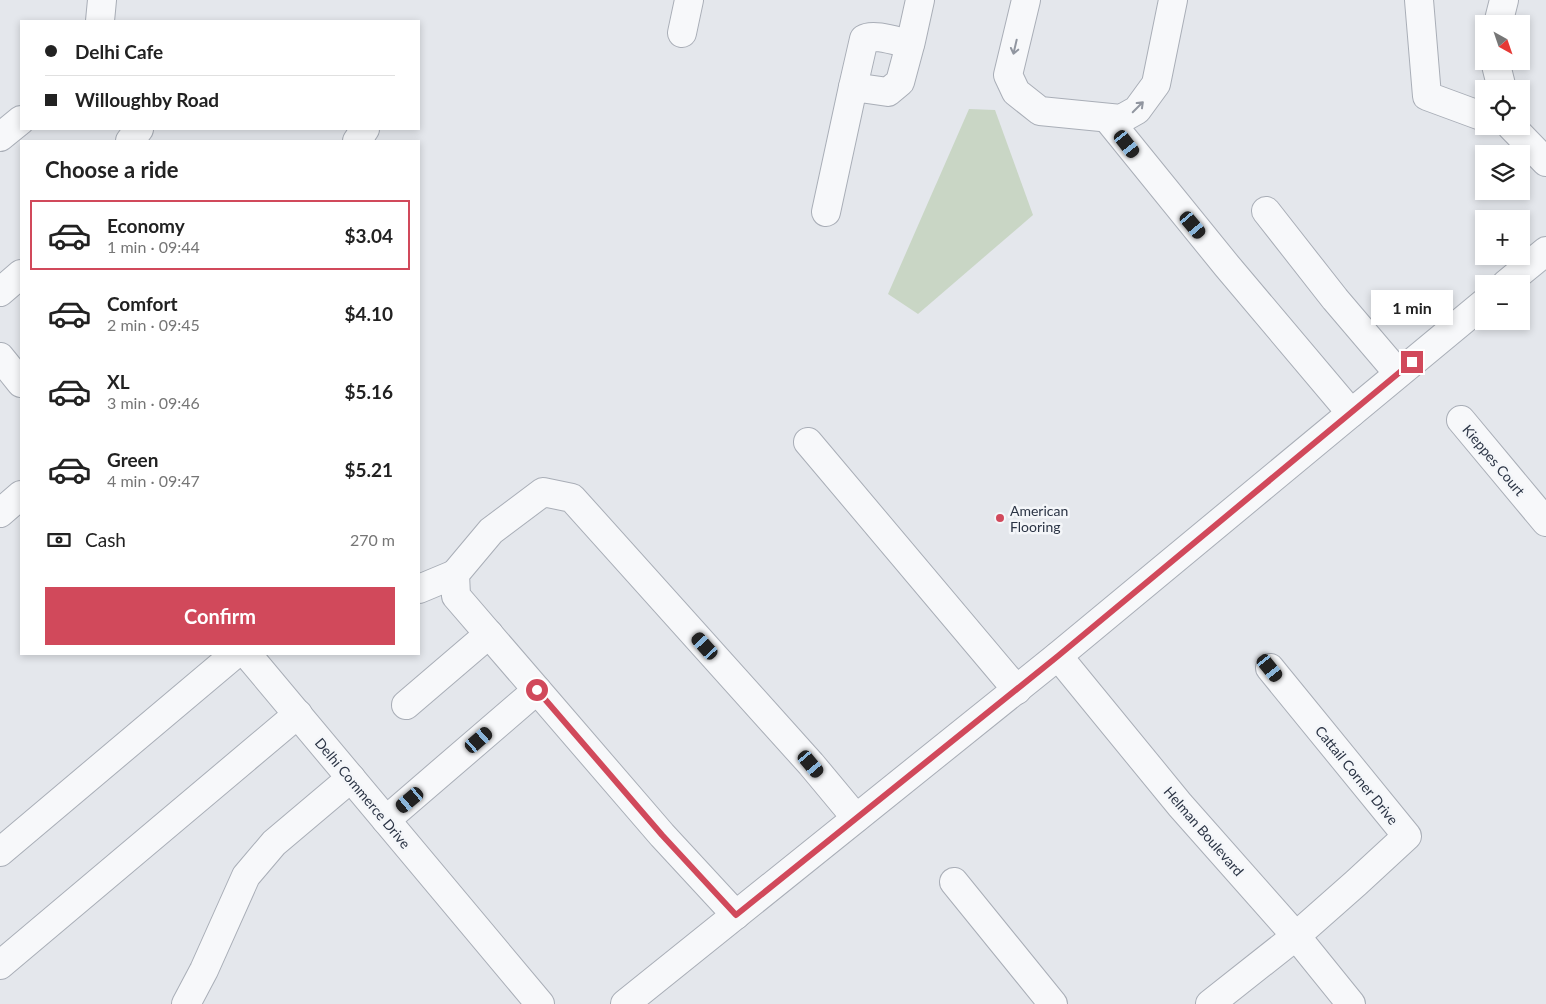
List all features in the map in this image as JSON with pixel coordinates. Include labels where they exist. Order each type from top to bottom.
[{"type":"street","points":[[100,20],[102,0]]},
{"type":"street","points":[[682,33],[689,0]]},
{"type":"street","points":[[853,87],[888,92],[900,82],[920,0]]},
{"type":"street","points":[[1026,0],[1008,75],[1016,92],[1040,111],[1121,119],[1137,110],[1156,84],[1173,0]]},
{"type":"street","points":[[1419,0],[1427,96],[1475,114]]},
{"type":"street","points":[[1500,15],[1504,0]]},
{"type":"street","points":[[826,212],[864,39],[867,36],[877,37],[910,44]]},
{"type":"street","points":[[1106,118],[1227,266],[1352,413]]},
{"type":"street","points":[[0,138],[20,121]]},
{"type":"street","points":[[1520,135],[1546,162]]},
{"type":"street","points":[[1266,211],[1335,299],[1398,374]]},
{"type":"street","points":[[1517,275],[1546,251]]},
{"type":"street","points":[[0,292],[20,275]]},
{"type":"street","points":[[625,1004],[1017,690],[1475,310]]},
{"type":"street","points":[[0,357],[13,385]]},
{"type":"street","name":"Kieppes Court","points":[[1461,420],[1546,522]]},
{"type":"street","points":[[808,442],[1017,690]]},
{"type":"street","points":[[420,589],[455,574],[491,531],[543,492],[572,498],[811,764],[856,818]]},
{"type":"street","points":[[0,513],[20,496]]},
{"type":"street","points":[[455,574],[456,596],[662,835],[736,915]]},
{"type":"street","points":[[406,705],[489,634]]},
{"type":"street","points":[[0,852],[235,655]]},
{"type":"street","name":"Delhi Commerce Drive","points":[[248,655],[540,1004]]},
{"type":"street","name":"Helman Boulevard","points":[[1058,656],[1180,805],[1296,936],[1351,1004]]},
{"type":"street","name":"Cattail Corner Drive","points":[[1270,668],[1406,836],[1296,936]]},
{"type":"street","points":[[386,820],[537,690]]},
{"type":"street","points":[[0,965],[298,714]]},
{"type":"street","points":[[186,1004],[204,970],[246,876],[274,843],[351,778]]},
{"type":"street","points":[[954,882],[1053,1004]]},
{"type":"street","points":[[1210,1004],[1296,936]]},
{"type":"green space","points":[[969,109],[995,110],[1033,215],[918,314],[888,294]]},
{"type":"place","name":"American Flooring","points":[[1000,518]]},
{"type":"route","points":[[537,690],[662,835],[736,915],[1058,656],[1412,362]]}]
